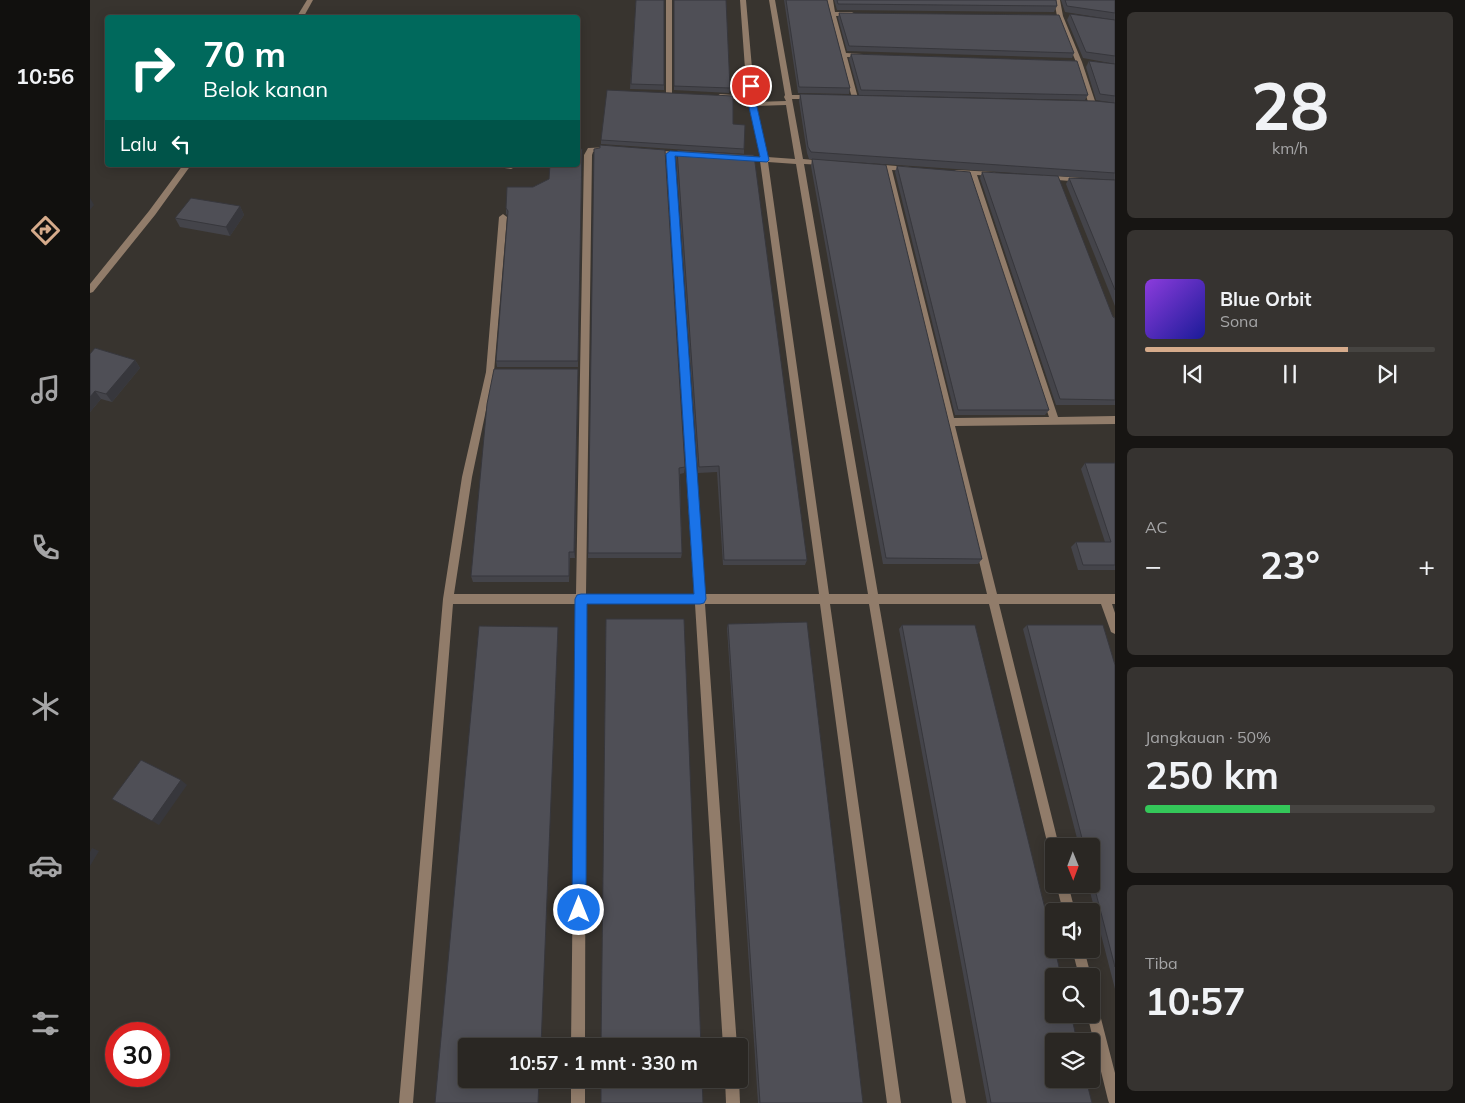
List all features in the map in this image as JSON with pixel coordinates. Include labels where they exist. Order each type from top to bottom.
[{"type":"street","points":[[301,15],[310,0]]},
{"type":"street","points":[[669,0],[669,93]]},
{"type":"street","points":[[743,0],[755,102],[767,160],[824,599],[894,1103]]},
{"type":"street","points":[[772,0],[785,101],[874,599],[959,1103]]},
{"type":"street","points":[[830,0],[832,14],[855,98]]},
{"type":"street","points":[[1057,0],[1060,16],[1075,62],[1096,104],[1072,103]]},
{"type":"street","points":[[832,14],[862,14]]},
{"type":"street","points":[[1050,16],[1070,17]]},
{"type":"street","points":[[844,56],[874,56]]},
{"type":"street","points":[[1075,62],[1088,63]]},
{"type":"street","points":[[660,93],[678,94]]},
{"type":"street","points":[[715,96],[755,102],[826,98]]},
{"type":"street","points":[[845,98],[865,99]]},
{"type":"street","points":[[578,1038],[581,599],[579,372],[588,155],[591,150],[598,148],[625,150]]},
{"type":"street","points":[[643,152],[698,155]]},
{"type":"street","points":[[670,154],[729,1038]]},
{"type":"street","points":[[736,158],[829,164]]},
{"type":"street","points":[[868,166],[916,169]]},
{"type":"street","points":[[90,290],[152,214],[186,167]]},
{"type":"street","points":[[888,167],[1051,838]]},
{"type":"street","points":[[944,171],[1000,174]]},
{"type":"street","points":[[972,173],[1055,421]]},
{"type":"street","points":[[1038,177],[1095,180]]},
{"type":"street","points":[[1058,178],[1061,187]]},
{"type":"street","points":[[406,1103],[448,599],[467,476],[495,372],[503,217]]},
{"type":"street","points":[[949,422],[1115,420]]},
{"type":"street","points":[[448,599],[1110,599],[1115,629]]},
{"type":"street","points":[[1096,1023],[1115,1100]]},
{"type":"street","points":[[578,1088],[578,1103]]},
{"type":"street","points":[[732,1088],[733,1103]]},
{"type":"building","points":[[636,0],[664,0],[664,85],[631,84]]},
{"type":"building","points":[[674,0],[726,0],[730,88],[674,86]]},
{"type":"building","points":[[786,0],[827,0],[850,88],[799,87]]},
{"type":"building","points":[[837,0],[1056,0],[1057,6],[838,4]]},
{"type":"building","points":[[1065,0],[1115,0],[1115,13],[1067,6]]},
{"type":"building","points":[[839,13],[1059,15],[1074,53],[849,46]]},
{"type":"building","points":[[1070,14],[1115,20],[1115,56],[1086,52]]},
{"type":"building","points":[[851,54],[1077,61],[1088,95],[861,90]]},
{"type":"building","points":[[1089,61],[1115,64],[1115,96],[1100,94]]},
{"type":"building","points":[[607,90],[733,96],[733,124],[745,125],[744,149],[601,140]]},
{"type":"building","points":[[800,94],[1115,103],[1115,173],[811,152],[808,147]]},
{"type":"building","points":[[600,145],[665,150],[685,467],[679,468],[682,553],[588,553],[594,149],[600,148]]},
{"type":"building","points":[[580,149],[582,149],[578,361],[496,361],[508,211],[506,208],[507,187],[533,187],[549,179],[550,167],[580,167]]},
{"type":"building","points":[[677,150],[754,155],[807,560],[724,560],[719,466],[699,467]]},
{"type":"building","points":[[812,159],[886,165],[982,559],[886,558]]},
{"type":"building","points":[[897,166],[970,172],[1049,410],[958,410]]},
{"type":"building","points":[[982,172],[1058,176],[1115,318],[1115,400],[1060,399]]},
{"type":"building","points":[[1069,178],[1115,180],[1115,290]]},
{"type":"building","points":[[191,198],[240,206],[226,227],[175,218]]},
{"type":"building","points":[[95,348],[135,360],[106,394],[95,391],[90,397],[90,354]]},
{"type":"building","points":[[494,369],[578,369],[574,552],[569,552],[569,576],[471,576],[487,404]]},
{"type":"building","points":[[1085,463],[1115,463],[1115,565],[1083,565],[1076,542],[1111,542]]},
{"type":"building","points":[[606,619],[684,619],[701,1038],[601,1038]]},
{"type":"building","points":[[807,622],[863,1103],[760,1103],[728,624]]},
{"type":"building","points":[[902,625],[975,625],[1045,909],[1045,958],[1057,958],[1059,968],[1045,968],[1045,1023],[1073,1023],[1075,1033],[1045,1033],[1045,1088],[1088,1088],[1092,1103],[991,1103]]},
{"type":"building","points":[[1027,625],[1103,625],[1115,665],[1115,967],[1096,893],[1100,893],[1100,838],[1082,838]]},
{"type":"building","points":[[479,626],[558,627],[541,1038],[458,1038],[458,1088],[539,1088],[538,1103],[435,1103]]},
{"type":"building","points":[[141,760],[181,780],[152,821],[112,799]]},
{"type":"building","points":[[601,1088],[702,1088],[703,1103],[601,1103]]},
{"type":"route","points":[[579,910],[581,599],[700,599],[670,154],[764,160],[751,98],[751,86]]}]
